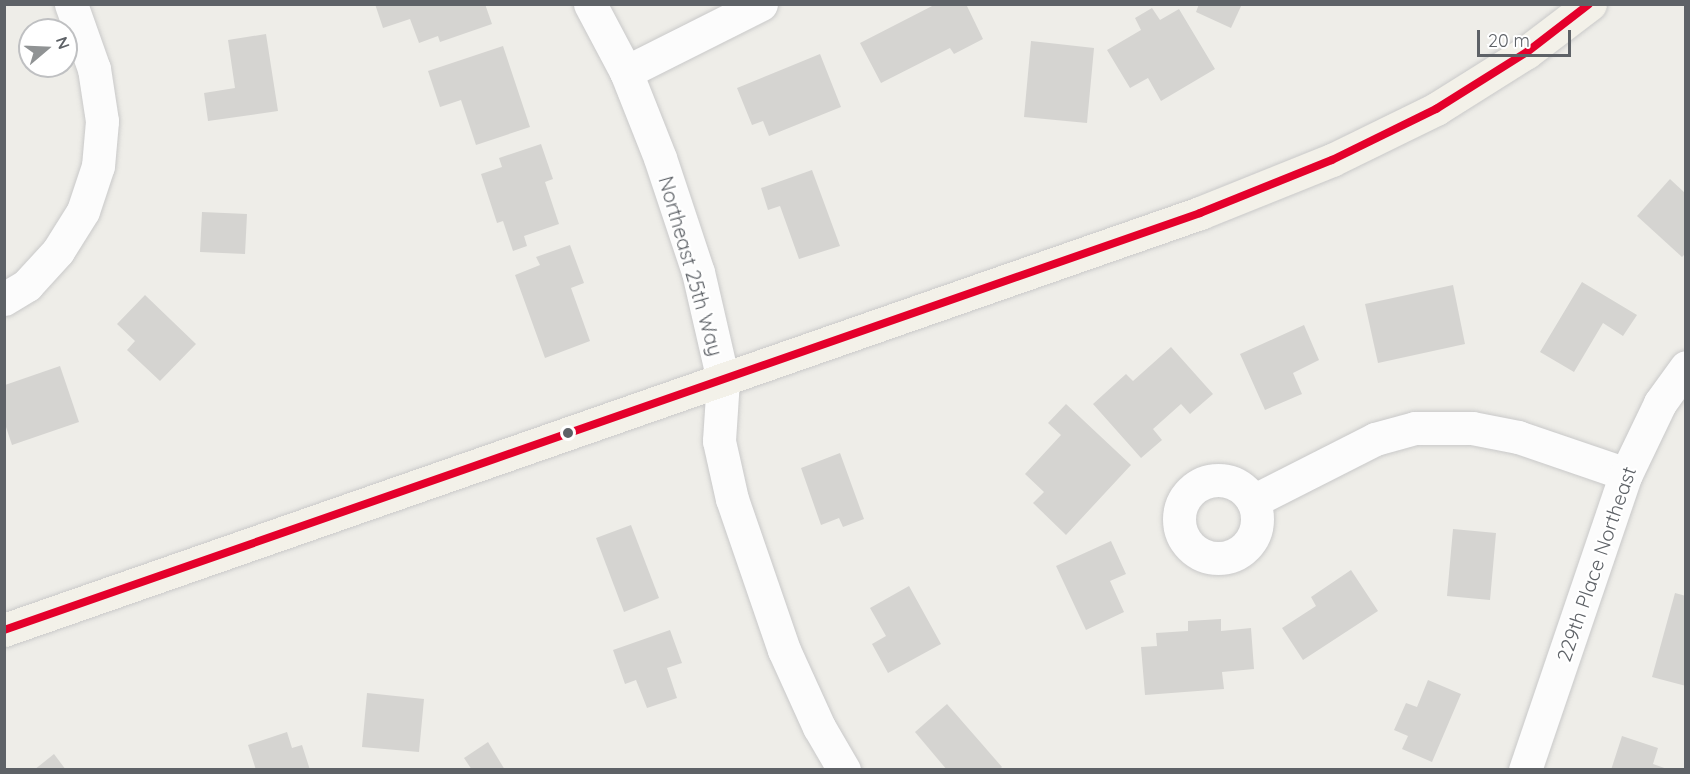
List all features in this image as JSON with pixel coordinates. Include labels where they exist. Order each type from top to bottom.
[{"type":"main road","points":[[4,630],[1189,217],[1332,160],[1436,109],[1527,52],[1590,4]]},
{"type":"street","points":[[4,299],[27,285],[58,251],[83,211],[98,166],[102,121],[94,69],[71,4]]},
{"type":"street","name":"Northeast 25th Way","points":[[590,4],[626,72],[660,158],[698,272],[723,380],[719,441],[732,499],[784,650],[819,727],[844,770]]},
{"type":"street","points":[[626,72],[761,4]]},
{"type":"street","name":"229th Place Northeast","points":[[1524,770],[1626,474],[1660,403],[1686,367]]},
{"type":"street","points":[[1253,501],[1375,439],[1415,428],[1472,428],[1518,437],[1626,474]]},
{"type":"building","points":[[375,4],[485,4],[492,24],[440,42],[438,36],[419,43],[410,19],[383,28]]},
{"type":"building","points":[[936,4],[966,4],[983,39],[954,54],[950,48],[881,83],[860,43]]},
{"type":"building","points":[[1199,4],[1242,4],[1231,28],[1196,12]]},
{"type":"building","points":[[1152,8],[1160,20],[1179,9],[1215,69],[1161,101],[1148,78],[1130,88],[1107,50],[1141,30],[1135,18]]},
{"type":"building","points":[[266,34],[278,111],[208,121],[204,93],[235,88],[228,40]]},
{"type":"building","points":[[1031,41],[1094,48],[1087,123],[1024,117]]},
{"type":"building","points":[[503,46],[530,127],[476,145],[461,100],[440,107],[428,71]]},
{"type":"building","points":[[820,54],[841,107],[769,136],[763,121],[752,125],[737,88]]},
{"type":"building","points":[[541,144],[553,179],[545,182],[559,224],[524,236],[527,246],[513,251],[503,221],[497,223],[481,174],[502,167],[499,158]]},
{"type":"building","points":[[812,170],[840,246],[799,259],[780,206],[768,210],[761,188]]},
{"type":"building","points":[[1670,179],[1686,194],[1686,253],[1682,257],[1637,216]]},
{"type":"building","points":[[202,212],[247,214],[245,254],[200,252]]},
{"type":"building","points":[[570,245],[584,283],[571,288],[590,341],[545,358],[515,275],[540,265],[536,257]]},
{"type":"building","points":[[1582,282],[1637,315],[1623,336],[1603,323],[1574,372],[1540,352]]},
{"type":"building","points":[[1453,285],[1465,344],[1378,363],[1365,304]]},
{"type":"building","points":[[145,295],[196,344],[160,381],[127,350],[135,341],[117,324]]},
{"type":"building","points":[[1304,325],[1319,360],[1293,373],[1302,394],[1265,410],[1240,354]]},
{"type":"building","points":[[1171,347],[1213,394],[1190,414],[1181,404],[1153,429],[1162,440],[1141,458],[1093,404],[1126,374],[1133,381]]},
{"type":"building","points":[[60,366],[79,422],[12,445],[5,424],[5,385]]},
{"type":"building","points":[[1066,404],[1131,465],[1066,535],[1033,503],[1044,492],[1025,474],[1061,435],[1048,423]]},
{"type":"building","points":[[840,453],[864,519],[843,527],[839,518],[821,525],[801,468]]},
{"type":"building","points":[[631,525],[659,598],[624,612],[596,538]]},
{"type":"building","points":[[1453,529],[1496,533],[1490,600],[1447,596]]},
{"type":"building","points":[[1111,541],[1126,574],[1110,581],[1124,612],[1086,630],[1056,566]]},
{"type":"building","points":[[1351,570],[1378,611],[1303,660],[1282,628],[1316,606],[1311,597]]},
{"type":"building","points":[[909,586],[941,644],[888,673],[872,644],[886,636],[870,608]]},
{"type":"building","points":[[1675,593],[1686,596],[1686,686],[1652,677]]},
{"type":"building","points":[[1221,619],[1221,631],[1251,628],[1254,669],[1222,672],[1224,689],[1145,695],[1141,647],[1157,646],[1156,633],[1188,631],[1188,621]]},
{"type":"building","points":[[670,630],[682,663],[667,668],[677,698],[647,708],[636,680],[625,684],[613,650]]},
{"type":"building","points":[[1428,680],[1461,694],[1432,762],[1402,749],[1408,736],[1394,730],[1406,703],[1417,707]]},
{"type":"building","points":[[367,693],[424,699],[419,752],[362,747]]},
{"type":"building","points":[[947,704],[1002,767],[999,770],[947,770],[915,732]]},
{"type":"building","points":[[287,732],[292,748],[302,745],[310,770],[256,770],[248,745]]},
{"type":"building","points":[[1622,736],[1658,748],[1653,764],[1670,770],[1611,770]]},
{"type":"building","points":[[488,742],[505,770],[472,770],[464,758]]},
{"type":"building","points":[[54,754],[66,770],[34,770]]},
{"type":"transit line","points":[[4,630],[1200,213],[1332,160],[1436,109],[1527,52],[1589,4]]}]
